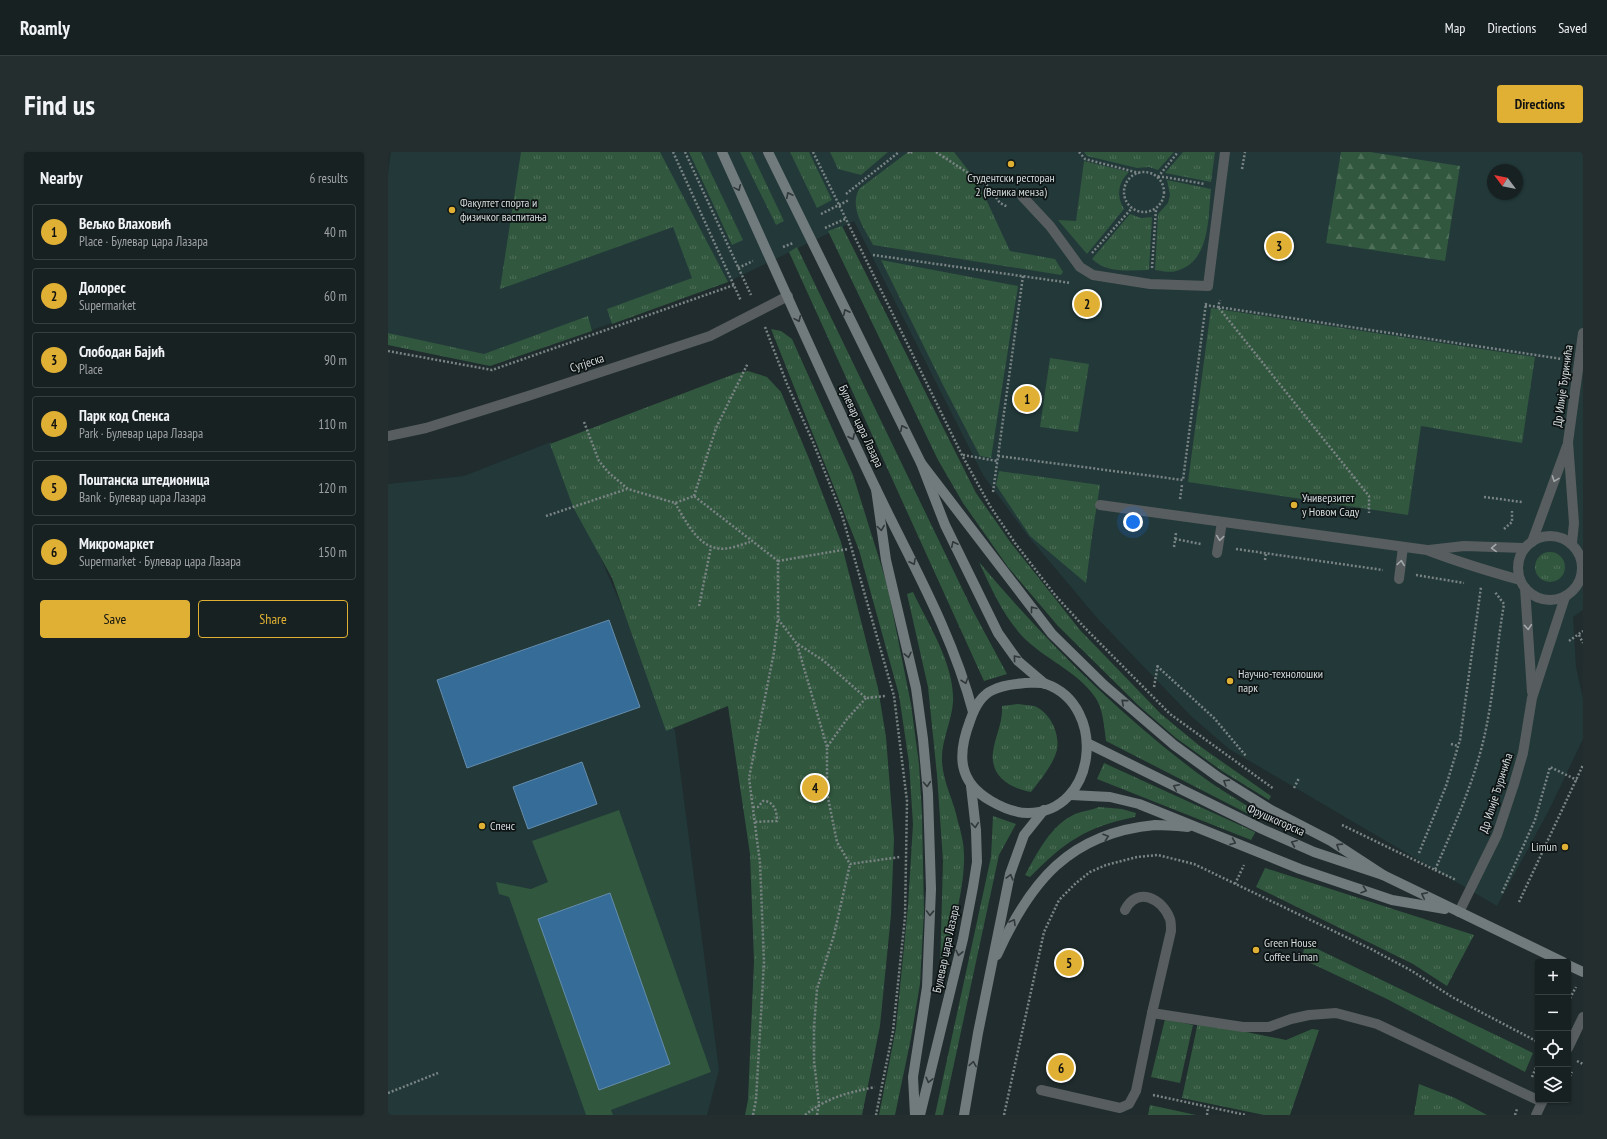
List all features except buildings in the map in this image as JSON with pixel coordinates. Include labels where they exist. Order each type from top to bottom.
[{"type":"main road","name":"Булевар цара Лазара","points":[[722,152],[876,490],[954,650],[973,712]]},
{"type":"main road","points":[[768,152],[921,463],[945,525],[998,633],[1018,661],[1045,684],[1062,693],[1072,701],[1085,727],[1087,743],[1086,757],[1082,776],[1071,795],[1060,804],[1044,810],[1030,813],[1015,812],[1002,808],[971,786],[964,772],[962,757],[964,739],[973,712],[979,702],[992,690],[1014,684],[1045,684]]},
{"type":"main road","points":[[921,463],[1052,634],[1104,685],[1174,745],[1218,776],[1271,810],[1332,841],[1383,875]]},
{"type":"main road","points":[[876,490],[886,560],[916,688],[923,739],[929,808],[931,889],[928,987],[913,1077],[915,1115]]},
{"type":"main road","name":"Фрушкогорска","points":[[1087,743],[1272,833],[1314,852],[1383,875],[1557,959]]},
{"type":"main road","name":"Булевар цара Лазара","points":[[920,1115],[949,996],[977,862],[976,830],[971,786]]},
{"type":"main road","name":"Фрушкогорска","points":[[1071,795],[1110,797],[1139,804],[1300,869],[1392,900],[1459,912]]},
{"type":"main road","points":[[964,1115],[990,970],[1010,874],[1024,835],[1044,810]]},
{"type":"main road","points":[[990,970],[1011,924],[1031,892],[1048,872],[1063,859],[1087,844],[1120,832],[1155,825],[1196,827]]},
{"type":"main road","points":[[1571,966],[1583,972]]},
{"type":"street","points":[[1022,196],[1050,226],[1080,267],[1093,276],[1150,284],[1208,286],[1225,152]]},
{"type":"street","name":"Сутјеска","points":[[388,436],[426,428],[710,336],[788,296]]},
{"type":"street","name":"Др Илије Ђуричића","points":[[1459,912],[1470,886],[1497,835],[1523,753],[1532,698],[1568,595],[1578,584],[1582,573],[1582,561],[1578,548],[1574,523],[1568,442],[1583,333]]},
{"type":"street","name":"Др Илије Ђуричића","points":[[1532,698],[1523,584],[1518,564],[1528,545],[1568,442]]},
{"type":"street","points":[[1100,504],[1427,550],[1464,564],[1480,567],[1523,584],[1533,596],[1543,600],[1554,600],[1583,592]]},
{"type":"street","points":[[1218,550],[1222,522]]},
{"type":"street","points":[[1427,550],[1464,546],[1528,545],[1541,537],[1552,535],[1563,538],[1578,548]]},
{"type":"street","points":[[1400,576],[1404,547]]},
{"type":"street","points":[[1041,1090],[1120,1108],[1128,1104],[1136,1091],[1171,931],[1170,920],[1159,903],[1148,898],[1134,898],[1129,902],[1125,910]]},
{"type":"street","points":[[1152,1013],[1242,1027],[1269,1027],[1291,1019],[1310,1015],[1336,1013],[1377,1024],[1535,1098]]},
{"type":"street","points":[[1571,1042],[1583,1017]]},
{"type":"street","points":[[1536,1115],[1541,1103]]},
{"type":"path","points":[[673,152],[742,305]]},
{"type":"path","points":[[685,152],[758,311],[842,515],[894,696],[907,801],[905,917],[893,1031],[876,1115]]},
{"type":"path","points":[[813,152],[962,455],[990,506],[1015,543],[1055,595],[1085,628],[1170,714],[1279,793]]},
{"type":"path","points":[[846,194],[899,152]]},
{"type":"path","points":[[908,152],[910,154],[912,152]]},
{"type":"path","points":[[936,152],[988,186],[1000,203],[1014,210]]},
{"type":"path","points":[[1079,152],[1085,159],[1139,173],[1149,173],[1158,177],[1208,184]]},
{"type":"path","points":[[1158,177],[1178,152]]},
{"type":"path","points":[[1139,173],[1130,179],[1125,188],[1126,199],[1132,208],[1142,212],[1156,209]]},
{"type":"path","points":[[1150,284],[1156,209],[1165,194],[1162,183],[1158,177]]},
{"type":"path","points":[[820,214],[849,200]]},
{"type":"path","points":[[1066,282],[1132,208]]},
{"type":"path","points":[[738,268],[845,219]]},
{"type":"path","points":[[993,492],[1023,276]]},
{"type":"path","points":[[388,351],[492,370],[734,285]]},
{"type":"path","points":[[998,456],[1183,480],[1206,305]]},
{"type":"path","points":[[1369,513],[1369,496],[1218,307],[1566,359]]},
{"type":"path","points":[[694,496],[716,428],[748,363]]},
{"type":"path","points":[[584,422],[599,461],[608,472],[628,489],[675,503],[694,496]]},
{"type":"path","points":[[962,455],[997,461]]},
{"type":"path","points":[[546,516],[628,489]]},
{"type":"path","points":[[694,496],[751,542],[778,561],[848,549]]},
{"type":"path","points":[[1484,497],[1522,502]]},
{"type":"path","points":[[675,503],[693,533],[711,547],[727,548],[751,542]]},
{"type":"path","points":[[1502,530],[1512,522],[1512,511]]},
{"type":"path","points":[[1175,539],[1218,550],[1266,553],[1400,576],[1468,584]]},
{"type":"path","points":[[699,606],[711,547]]},
{"type":"path","points":[[1265,560],[1266,553]]},
{"type":"path","points":[[753,1115],[756,1100],[764,962],[760,863],[749,778],[774,652],[778,619],[778,561]]},
{"type":"path","points":[[1435,870],[1457,822],[1473,780],[1483,741],[1492,690],[1504,604],[1487,581],[1478,578],[1480,567]]},
{"type":"path","points":[[1419,853],[1446,786],[1458,746],[1481,587]]},
{"type":"path","points":[[778,619],[797,644],[824,661],[866,698]]},
{"type":"path","points":[[1578,635],[1583,644]]},
{"type":"path","points":[[797,644],[827,747],[827,793],[837,842],[850,864],[834,935],[817,990],[814,1028],[814,1061],[819,1104],[817,1115]]},
{"type":"path","points":[[1154,687],[1158,665],[1214,718],[1246,756]]},
{"type":"path","points":[[827,747],[847,719],[866,698],[884,696]]},
{"type":"path","points":[[1451,744],[1458,746]]},
{"type":"path","points":[[1519,902],[1583,765]]},
{"type":"path","points":[[1502,893],[1535,820],[1550,767],[1576,780]]},
{"type":"path","points":[[1294,788],[1299,778]]},
{"type":"path","points":[[753,807],[758,807],[763,801],[766,801],[773,805],[777,812],[777,821],[754,822]]},
{"type":"path","points":[[1341,824],[1470,886]]},
{"type":"path","points":[[1004,1115],[1044,932],[1059,900],[1076,883],[1090,872],[1106,865],[1137,857],[1158,855],[1194,864],[1412,970],[1452,997],[1535,1040]]},
{"type":"path","points":[[850,864],[900,857]]},
{"type":"path","points":[[388,1093],[438,1072]]},
{"type":"path","points":[[805,1115],[819,1104],[843,1094],[875,1087]]},
{"type":"path","points":[[1136,1091],[1246,1115]]},
{"type":"path","points":[[1207,1115],[1208,1107]]},
{"type":"shaded area","name":"Универзитет у Новом Саду","points":[[391,152],[1583,152],[1583,610],[1573,617],[1576,667],[1583,699],[1583,739],[1549,810],[1497,906],[1229,749],[1191,716],[1098,619],[1028,536],[983,475],[854,221],[728,282],[490,366],[388,345],[388,174]]},
{"type":"shaded area","name":"Спенс","points":[[551,442],[675,731],[719,1070],[707,1115],[388,1115],[388,484],[464,476]]},
{"type":"green space","points":[[521,152],[660,152],[728,282],[612,324],[607,309],[692,278],[673,227],[500,289]]},
{"type":"green space","points":[[689,152],[701,152],[743,240],[732,245]]},
{"type":"green space","points":[[740,152],[751,152],[784,221],[776,225]]},
{"type":"green space","points":[[790,152],[809,152],[832,200],[817,208]]},
{"type":"green space","points":[[830,152],[888,152],[861,175],[838,169]]},
{"type":"green space","points":[[908,152],[954,152],[979,184],[1010,251],[1055,259],[1063,272],[1061,275],[873,245],[859,218],[856,196],[859,189]]},
{"type":"green space","points":[[1084,152],[1174,152],[1158,170],[1149,167],[1137,168],[1087,156]]},
{"type":"green space","points":[[1183,152],[1215,152],[1211,182],[1165,173]]},
{"type":"green space","points":[[1341,152],[1370,152],[1460,166],[1445,261],[1326,243]]},
{"type":"green space","points":[[1084,161],[1129,172],[1122,180],[1119,189],[1121,204],[1124,209],[1087,254],[1058,220],[1076,221]]},
{"type":"green space","points":[[1167,180],[1211,189],[1208,224],[1206,237],[1202,248],[1196,258],[1187,266],[1171,272],[1155,270],[1158,214],[1168,203],[1170,195]]},
{"type":"green space","points":[[1130,214],[1141,218],[1152,217],[1149,270],[1119,270],[1098,264],[1092,259]]},
{"type":"green space","points":[[842,226],[976,493],[1011,543],[1080,630],[1161,714],[1201,747],[1271,796],[1269,800],[1222,771],[1176,738],[1138,705],[1058,626],[1008,567],[963,503],[938,460],[828,231]]},
{"type":"green space","points":[[797,247],[972,609],[1007,674],[984,681],[789,252]]},
{"type":"green space","points":[[881,260],[1018,286],[991,458],[980,456]]},
{"type":"green space","points":[[1211,308],[1535,357],[1522,443],[1421,426],[1408,515],[1188,482]]},
{"type":"green space","points":[[588,316],[592,331],[490,366],[388,345],[388,333],[484,354]]},
{"type":"green space","points":[[771,329],[781,331],[792,339],[853,475],[887,584],[911,704],[919,764],[922,814],[924,911],[920,984],[911,1038],[895,1115],[879,1115],[896,1028],[908,906],[913,824],[909,763],[899,695],[859,550]]},
{"type":"green space","points":[[1050,358],[1089,364],[1078,432],[1040,427]]},
{"type":"green space","points":[[748,371],[767,377],[781,392],[810,461],[841,542],[878,688],[886,737],[894,839],[891,915],[880,1026],[862,1115],[745,1115],[748,1100],[754,961],[750,854],[728,706],[666,731],[612,578],[573,507],[550,444],[737,373]]},
{"type":"green space","points":[[999,471],[1100,485],[1086,583],[1030,536],[996,485]]},
{"type":"green space","points":[[1550,552],[1556,553],[1564,561],[1564,573],[1556,581],[1550,582],[1544,581],[1536,573],[1535,567],[1536,561],[1544,553]]},
{"type":"green space","points":[[979,562],[1055,646],[1137,725],[1196,772],[1262,815],[1260,820],[1106,741],[1104,724],[1098,701],[1079,679],[1031,644],[1015,628],[1003,610]]},
{"type":"green space","points":[[913,592],[933,631],[950,674],[953,702],[943,746],[942,761],[944,777],[956,814],[964,851],[964,868],[960,898],[949,943],[940,970],[943,861],[937,775],[928,687],[907,594]]},
{"type":"green space","points":[[1018,704],[1034,706],[1045,713],[1053,724],[1058,743],[1053,761],[1031,792],[1016,788],[1003,780],[998,775],[993,761],[993,752],[1000,724],[1002,706]]},
{"type":"green space","points":[[1104,763],[1255,833],[1251,840],[1097,779]]},
{"type":"green space","points":[[1099,807],[1122,809],[1136,813],[1135,817],[1089,831],[1065,845],[1030,877],[1025,875],[1046,840],[1058,825],[1075,814]]},
{"type":"green space","points":[[619,810],[711,1072],[611,1110],[613,1115],[586,1115],[509,897],[499,894],[496,882],[531,889],[548,882],[532,841]]},
{"type":"green space","points":[[993,816],[1016,824],[999,855],[943,1115],[935,1115],[991,857]]},
{"type":"green space","points":[[1265,868],[1474,935],[1447,986],[1413,964],[1256,887]]},
{"type":"green space","points":[[1305,943],[1533,1053],[1525,1072],[1387,999],[1302,959]]},
{"type":"green space","points":[[1165,1019],[1193,1025],[1180,1083],[1151,1077]]},
{"type":"green space","points":[[1198,1022],[1286,1040],[1312,1029],[1319,1030],[1290,1115],[1264,1115],[1182,1098]]},
{"type":"green space","points":[[1419,1084],[1455,1098],[1487,1115],[1414,1115]]},
{"type":"green space","points":[[1150,1105],[1196,1115],[1148,1115]]},
{"type":"water","points":[[609,620],[640,707],[467,768],[437,680]]},
{"type":"water","points":[[582,762],[597,804],[528,829],[513,787]]},
{"type":"water","points":[[610,893],[670,1064],[599,1090],[538,919]]},
{"type":"place","name":"Студентски ресторан 2 (Велика менза)","points":[[1011,164]]},
{"type":"place","name":"Факултет спорта и физичког васпитања","points":[[452,210]]},
{"type":"place","name":"Слободан Бајић","points":[[1279,246]]},
{"type":"place","name":"Долорес","points":[[1087,304]]},
{"type":"place","name":"Вељко Влаховић","points":[[1027,399]]},
{"type":"place","name":"Универзитет у Новом Саду","points":[[1294,505]]},
{"type":"place","name":"Научно-технолошки парк","points":[[1230,681]]},
{"type":"place","name":"Парк код Спенса","points":[[815,788]]},
{"type":"place","name":"Спенс","points":[[482,826]]},
{"type":"place","name":"Limun","points":[[1565,847]]},
{"type":"place","name":"Green House Coffee Liman","points":[[1256,950]]},
{"type":"place","name":"Поштанска штедионица","points":[[1069,963]]},
{"type":"place","name":"Микромаркет","points":[[1061,1068]]}]
